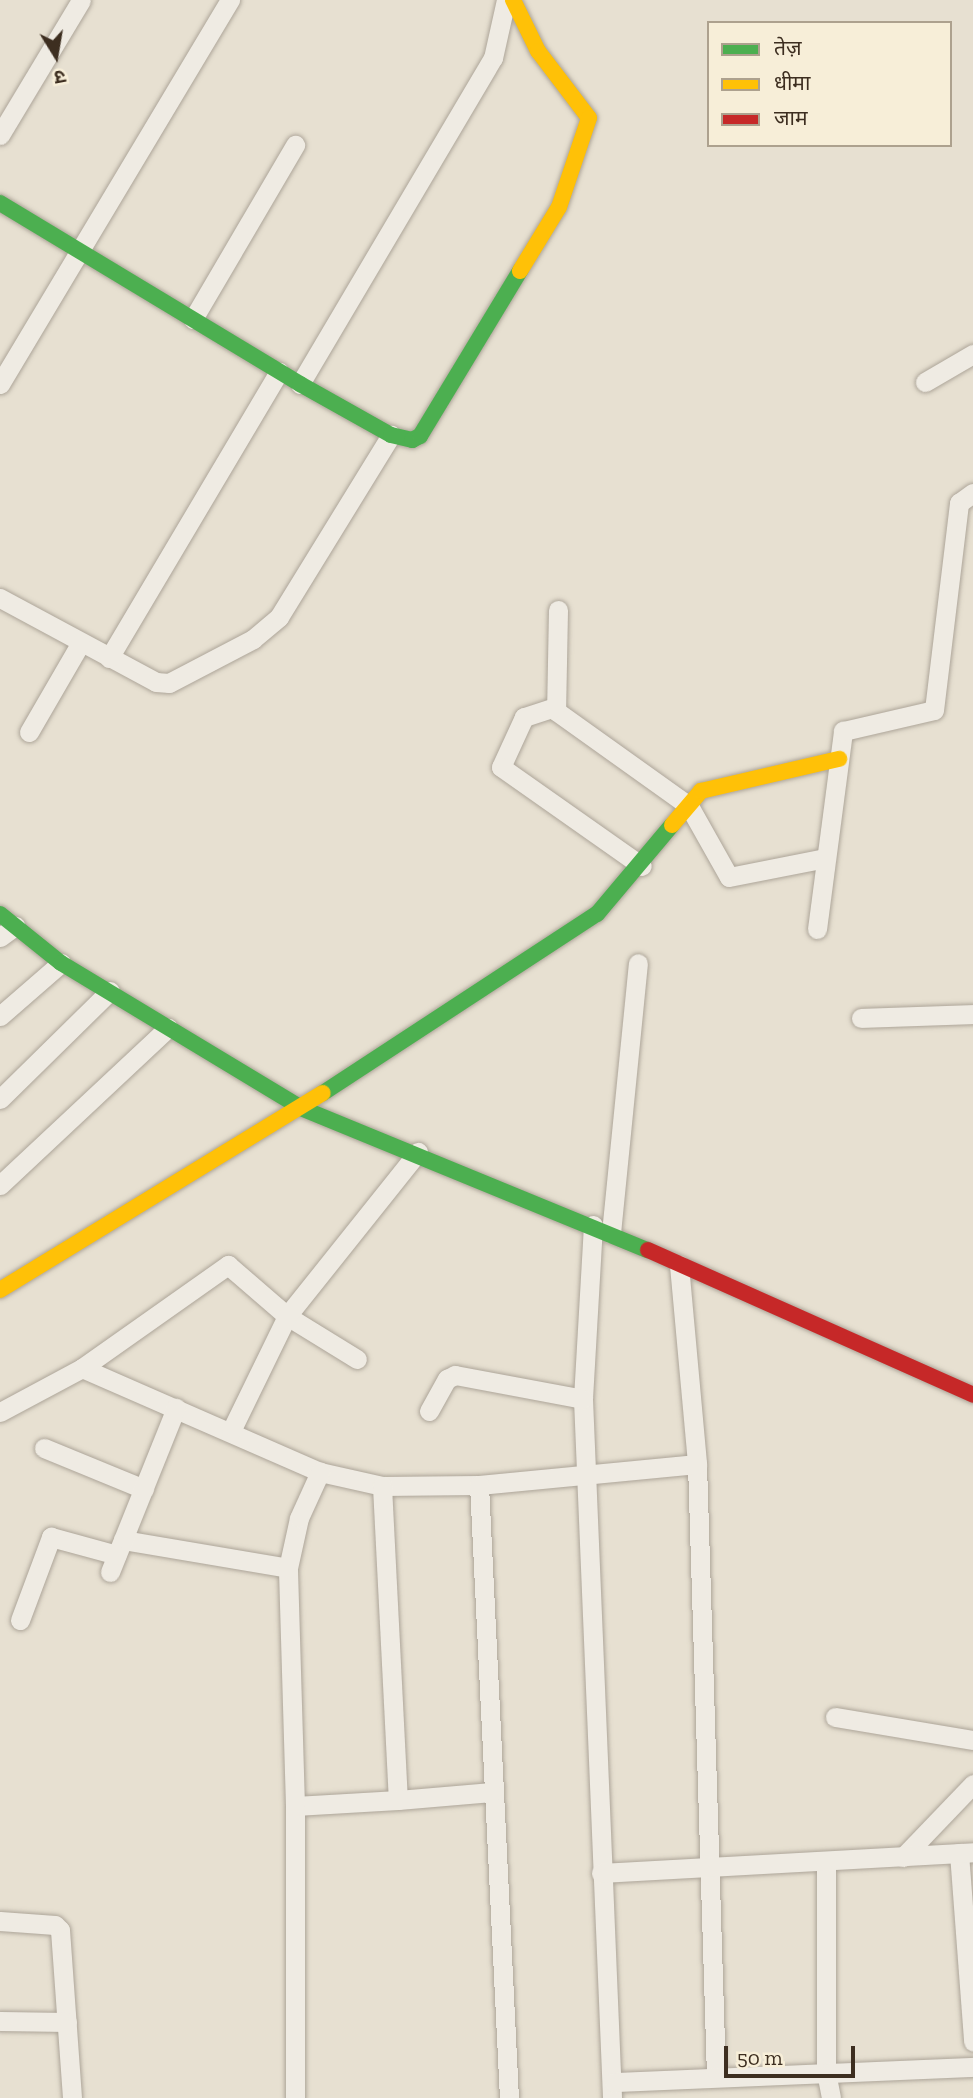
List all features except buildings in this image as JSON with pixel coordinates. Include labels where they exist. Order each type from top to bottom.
[{"type":"street","points":[[0,135],[81,0]]},
{"type":"street","points":[[0,384],[230,0]]},
{"type":"street","points":[[300,384],[493,58],[506,0]]},
{"type":"street","points":[[0,203],[279,372],[391,435],[412,440],[420,436],[559,207],[589,118],[538,51],[513,0]]},
{"type":"street","points":[[193,319],[295,145]]},
{"type":"street","points":[[925,382],[973,354]]},
{"type":"street","points":[[109,658],[279,372]]},
{"type":"street","points":[[0,598],[80,644],[156,682],[169,683],[262,632],[287,606],[391,435]]},
{"type":"street","points":[[817,929],[839,759],[846,727],[934,710],[959,503],[973,493]]},
{"type":"street","points":[[558,610],[555,707],[560,715],[689,806],[732,878],[826,858]]},
{"type":"street","points":[[29,732],[80,644]]},
{"type":"street","points":[[555,707],[524,717],[502,767],[642,866]]},
{"type":"street","points":[[0,1290],[301,1108],[597,914],[642,866],[701,791],[839,759]]},
{"type":"street","points":[[5,926],[61,963],[301,1108],[418,1152],[593,1225],[973,1395]]},
{"type":"street","points":[[611,1233],[638,962]]},
{"type":"street","points":[[0,1016],[61,963]]},
{"type":"street","points":[[0,1099],[110,991]]},
{"type":"street","points":[[861,1018],[973,1014]]},
{"type":"street","points":[[0,1185],[168,1028]]},
{"type":"street","points":[[231,1431],[288,1316],[418,1152]]},
{"type":"street","points":[[593,1225],[583,1399],[588,1472],[601,1873],[613,2090],[716,2075],[973,2067]]},
{"type":"street","points":[[0,1412],[82,1368],[228,1265],[288,1316],[357,1359]]},
{"type":"street","points":[[679,1265],[697,1464],[707,1867],[716,2075]]},
{"type":"street","points":[[82,1368],[320,1472],[382,1486],[479,1485],[588,1472],[697,1464]]},
{"type":"street","points":[[429,1411],[447,1379],[455,1375],[583,1399]]},
{"type":"street","points":[[117,1556],[176,1408]]},
{"type":"street","points":[[44,1448],[144,1489]]},
{"type":"street","points":[[295,2098],[295,1806],[288,1568],[299,1518],[320,1472]]},
{"type":"street","points":[[479,1485],[509,2098]]},
{"type":"street","points":[[382,1486],[398,1800]]},
{"type":"street","points":[[20,1620],[51,1537],[117,1556],[288,1568]]},
{"type":"street","points":[[835,1717],[973,1740]]},
{"type":"street","points":[[903,1857],[973,1784]]},
{"type":"street","points":[[295,1806],[492,1792]]},
{"type":"street","points":[[601,1873],[826,1863],[966,1853],[973,2041]]},
{"type":"street","points":[[826,1863],[826,2071],[831,2098]]},
{"type":"street","points":[[0,1921],[55,1925],[60,1930],[72,2098]]},
{"type":"street","points":[[0,2021],[66,2022]]},
{"type":"traffic: fast","points":[[0,203],[300,384],[391,435],[412,440],[420,436],[520,271]]},
{"type":"traffic: fast","points":[[323,1093],[597,914],[672,825]]},
{"type":"traffic: fast","points":[[0,914],[61,963],[301,1108],[648,1250]]},
{"type":"traffic: slow","points":[[513,0],[538,51],[589,118],[559,207],[520,271]]},
{"type":"traffic: slow","points":[[672,825],[701,791],[839,759]]},
{"type":"traffic: slow","points":[[0,1290],[323,1093]]},
{"type":"traffic: jam","points":[[648,1250],[973,1395]]}]
